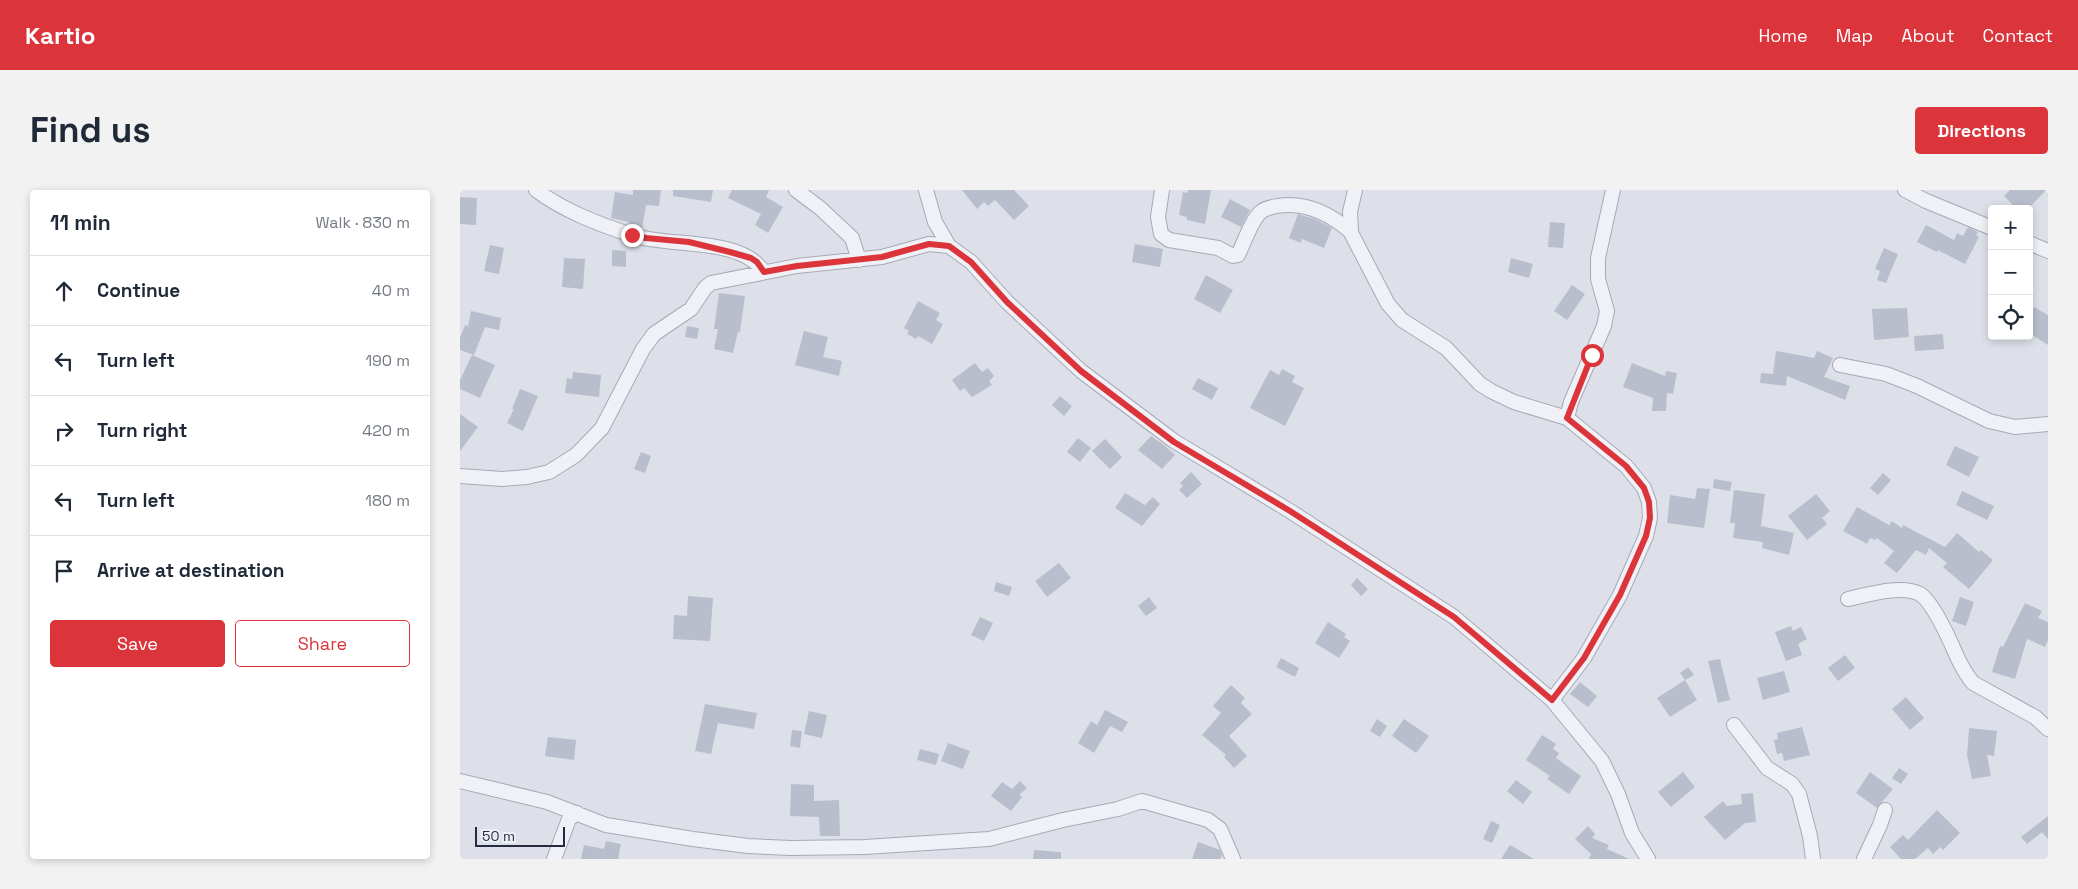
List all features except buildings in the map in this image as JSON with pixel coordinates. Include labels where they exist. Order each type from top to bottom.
[{"type":"street","points":[[536,190],[553,203],[571,212],[632,235],[689,242],[730,252],[751,258],[757,262],[764,272]]},
{"type":"street","points":[[796,190],[820,208],[852,238],[859,260]]},
{"type":"street","points":[[926,190],[935,222],[949,246],[971,262],[1007,302],[1081,371],[1166,436],[1227,475],[1290,511],[1454,617],[1552,700],[1602,761],[1618,794],[1632,833],[1648,859]]},
{"type":"street","points":[[1162,190],[1158,217],[1162,234],[1169,240],[1218,248],[1228,256],[1238,254],[1256,218],[1262,211],[1270,207],[1300,204],[1309,206],[1340,222],[1351,232],[1388,304],[1402,320],[1446,348],[1480,384],[1491,392],[1514,402],[1567,418],[1626,466],[1644,488],[1649,502],[1650,518],[1646,536],[1620,595],[1584,658],[1552,700]]},
{"type":"street","points":[[1351,232],[1350,212],[1355,190]]},
{"type":"street","points":[[1567,418],[1604,326],[1607,311],[1598,279],[1598,258],[1613,190]]},
{"type":"street","points":[[1905,190],[1926,201],[1988,226]]},
{"type":"street","points":[[462,480],[527,477],[549,472],[576,455],[602,428],[643,349],[654,334],[690,309],[705,288],[711,283],[797,266],[882,257],[929,244],[949,246]]},
{"type":"street","points":[[2033,245],[2048,251]]},
{"type":"street","points":[[1840,365],[1886,374],[1917,386],[1989,420],[2015,426],[2048,424]]},
{"type":"street","points":[[1848,599],[1889,590],[1909,591],[1920,594],[1928,601],[1966,675],[1973,683],[2035,717],[2048,729]]},
{"type":"street","points":[[1734,725],[1767,768],[1792,784],[1799,794],[1810,836],[1813,859]]},
{"type":"street","points":[[460,781],[547,802],[606,824],[791,853],[989,839],[1063,820],[1118,809],[1142,801],[1208,820],[1220,829],[1233,859]]},
{"type":"street","points":[[1864,859],[1885,810]]},
{"type":"street","points":[[554,859],[569,819],[577,814]]},
{"type":"street","points":[[748,846],[777,859]]},
{"type":"route","points":[[632,235],[689,242],[730,252],[751,258],[757,262],[764,272],[797,266],[882,257],[929,244],[949,246],[971,262],[1007,302],[1081,371],[1174,442],[1290,511],[1454,617],[1552,700],[1584,658],[1620,595],[1646,536],[1650,518],[1649,502],[1644,488],[1626,466],[1567,418],[1592,355]]}]
